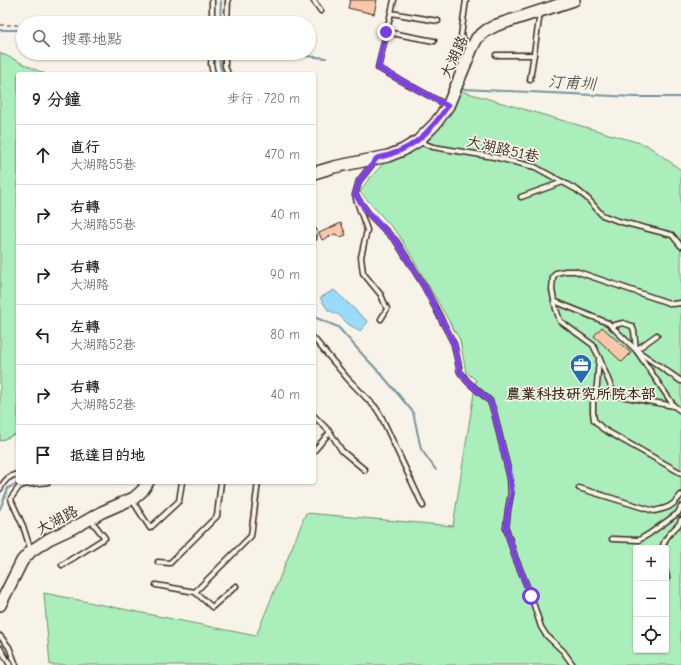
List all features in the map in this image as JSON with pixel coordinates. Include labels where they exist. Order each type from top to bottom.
[{"type":"street","name":"大湖路","points":[[316,173],[334,167],[388,156],[403,150],[418,141],[435,124],[448,106],[477,38],[487,30],[497,25],[574,0]]},
{"type":"street","name":"大湖路","points":[[0,605],[22,561],[32,551],[49,539],[102,512],[132,499],[142,491],[147,484]]},
{"type":"lane","points":[[212,0],[212,16]]},
{"type":"lane","points":[[227,16],[228,0]]},
{"type":"lane","points":[[313,0],[321,11]]},
{"type":"lane","points":[[394,0],[378,68],[448,106]]},
{"type":"lane","points":[[466,0],[461,36],[472,48]]},
{"type":"lane","points":[[530,80],[541,11]]},
{"type":"lane","points":[[391,13],[438,21]]},
{"type":"lane","points":[[386,32],[434,41]]},
{"type":"lane","points":[[496,55],[534,55]]},
{"type":"lane","points":[[212,60],[213,72]]},
{"type":"lane","points":[[225,60],[227,72]]},
{"type":"lane","name":"大湖路51巷","points":[[418,141],[433,147],[494,157],[535,167],[577,190],[588,198],[602,215],[618,221],[672,235],[681,246]]},
{"type":"lane","points":[[377,158],[359,181],[355,195],[367,230],[361,257],[363,273],[381,295],[387,309],[381,319]]},
{"type":"lane","points":[[521,197],[563,182]]},
{"type":"lane","points":[[355,195],[369,214],[396,241],[424,286],[454,344],[460,372],[468,382],[490,401],[510,478],[512,493],[506,528],[515,557],[531,596],[541,626],[546,635],[563,651],[573,665]]},
{"type":"lane","points":[[674,406],[616,395],[593,345],[560,321],[552,290],[553,278],[556,272],[575,271],[672,304],[681,303]]},
{"type":"lane","points":[[554,301],[608,323],[636,350],[681,382]]},
{"type":"lane","points":[[611,326],[623,323],[632,326],[636,350],[674,406],[681,412]]},
{"type":"lane","points":[[636,350],[657,336]]},
{"type":"lane","points":[[316,341],[347,378],[376,408],[422,506]]},
{"type":"lane","points":[[599,357],[597,385],[593,403],[594,420],[603,429],[681,473]]},
{"type":"lane","points":[[316,418],[330,432],[342,451],[365,470]]},
{"type":"lane","points":[[316,449],[330,432]]},
{"type":"lane","points":[[0,489],[4,480],[16,474]]},
{"type":"lane","points":[[31,484],[19,487],[11,498],[32,551]]},
{"type":"lane","points":[[132,499],[150,528],[179,501],[182,484]]},
{"type":"lane","points":[[158,562],[170,562],[217,516],[221,484]]},
{"type":"lane","points":[[195,592],[251,536],[258,484]]},
{"type":"lane","points":[[579,488],[654,511],[665,509],[674,504],[681,495]]},
{"type":"lane","points":[[612,539],[639,540],[678,513],[681,507]]},
{"type":"lane","points":[[62,565],[105,538],[90,519]]},
{"type":"lane","points":[[663,545],[664,540],[681,520]]},
{"type":"lane","points":[[156,585],[195,592],[212,607],[236,586]]},
{"type":"lane","points":[[0,636],[9,646],[16,665]]},
{"type":"lane","points":[[0,648],[10,665]]},
{"type":"path","points":[[0,26],[16,25]]},
{"type":"green space","points":[[0,53],[41,72],[16,72],[16,434],[0,441]]},
{"type":"green space","name":"農業科技研究所院本部","points":[[461,91],[647,145],[681,170],[681,665],[50,665],[44,593],[256,636],[306,513],[453,526],[476,380],[466,372],[460,340],[399,235],[360,192],[367,181],[383,164],[430,139],[452,111]]},
{"type":"water","points":[[334,290],[368,322],[360,331],[348,324],[339,315],[328,310],[320,298]]},
{"type":"building","points":[[350,0],[377,0],[374,14],[348,8]]},
{"type":"building","points":[[341,223],[346,235],[340,237],[335,234],[322,240],[319,233]]},
{"type":"building","points":[[602,327],[631,353],[622,362],[594,336]]},
{"type":"waterway","points":[[220,16],[221,0]]},
{"type":"waterway","name":"汀甫圳","points":[[0,30],[16,30]]},
{"type":"waterway","name":"汀甫圳","points":[[316,57],[326,58]]},
{"type":"waterway","points":[[220,60],[222,72]]},
{"type":"waterway","name":"汀甫圳","points":[[463,89],[635,97],[681,97]]},
{"type":"waterway","points":[[316,318],[338,327],[382,375],[413,412],[421,449],[436,470]]},
{"type":"waterway","points":[[0,509],[8,488],[16,484]]},
{"type":"place","name":"農業科技研究所院本部","points":[[581,384]]},
{"type":"route","points":[[386,32],[378,68],[448,106],[435,124],[418,141],[403,150],[388,156],[377,158],[359,181],[355,195],[369,214],[396,241],[424,286],[454,344],[460,372],[468,382],[490,401],[510,478],[512,493],[506,528],[515,557],[531,596]]}]
